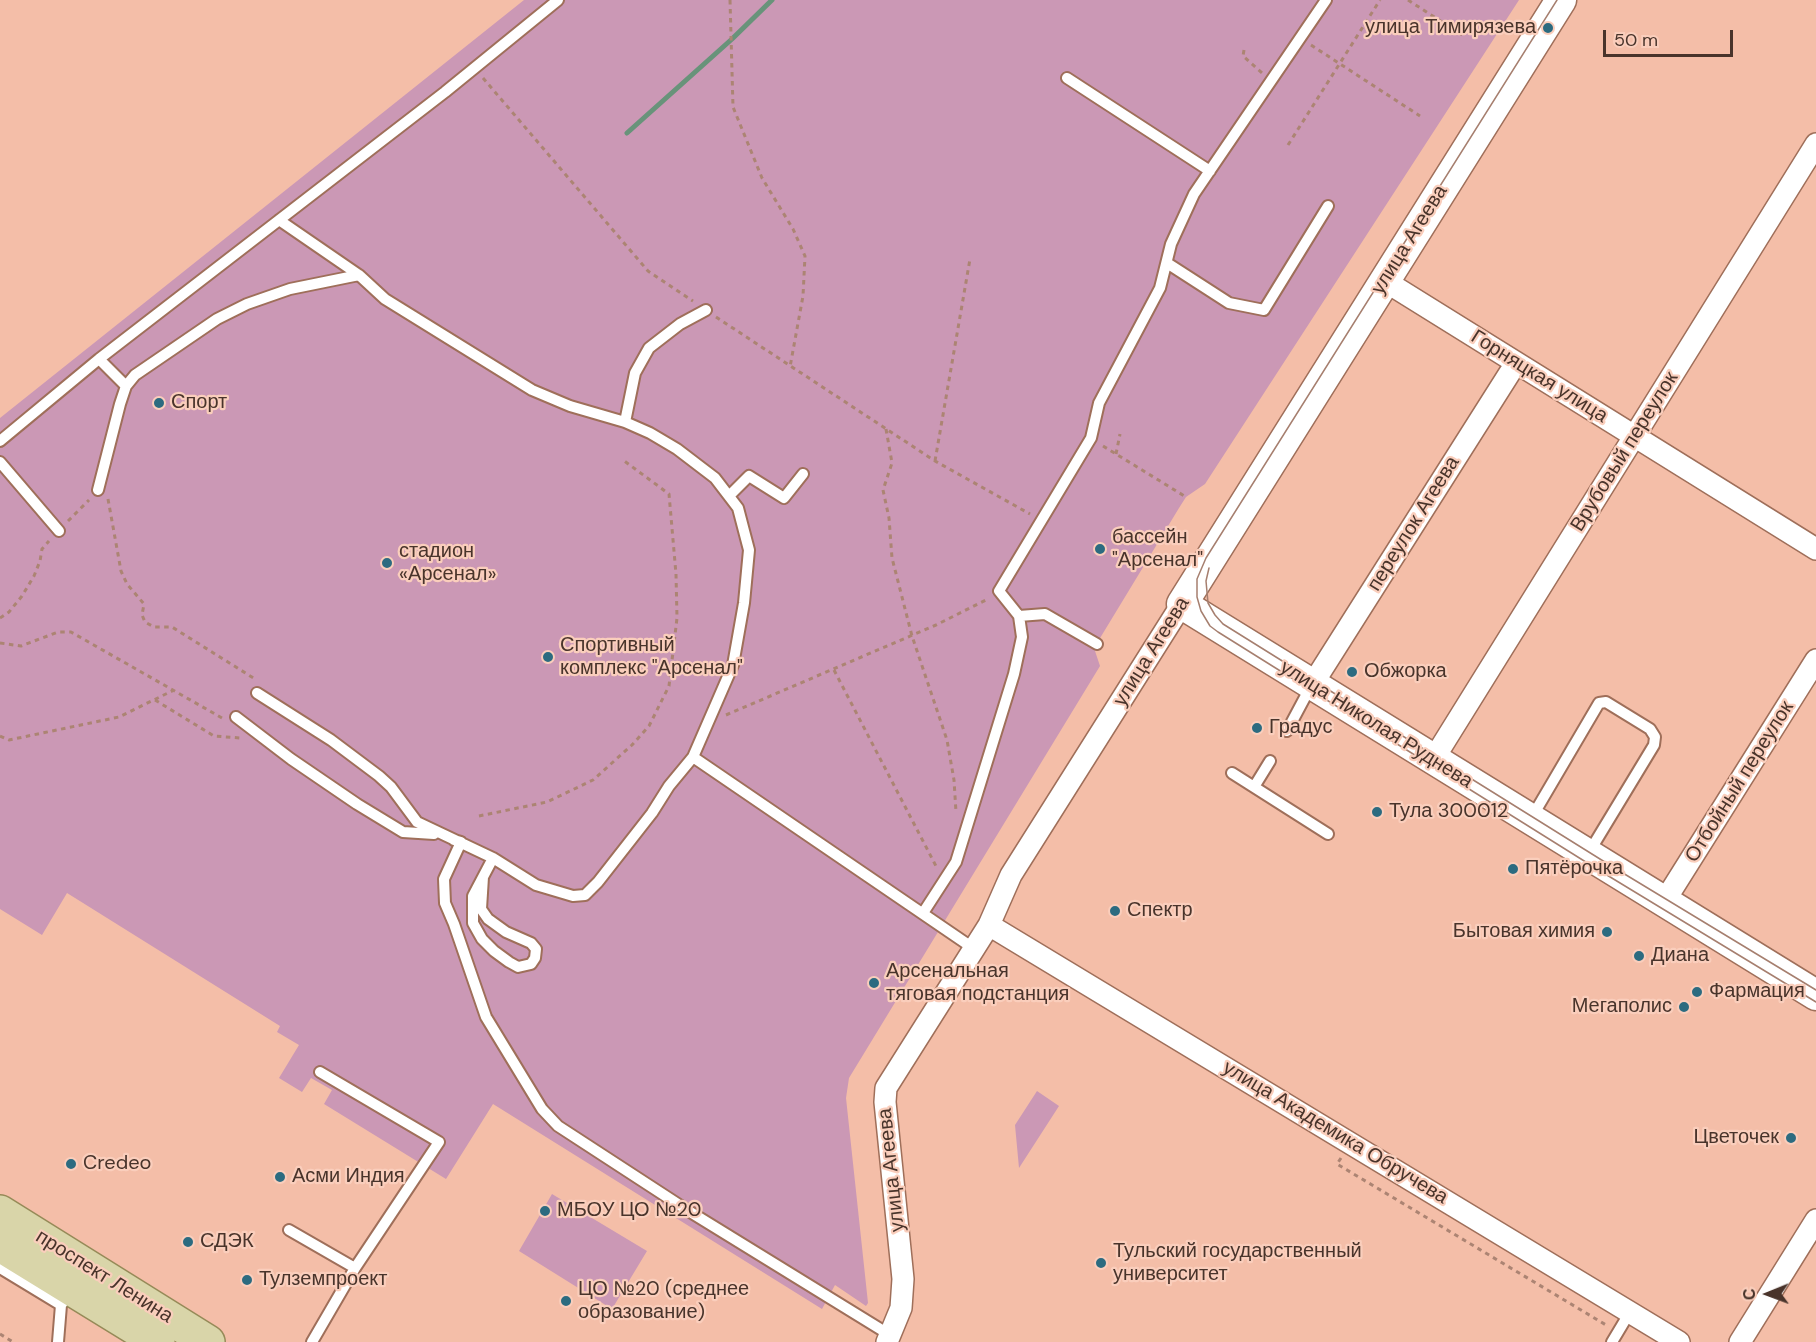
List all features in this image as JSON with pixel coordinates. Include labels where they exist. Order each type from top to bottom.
[{"type":"main road","name":"проспект Ленина","points":[[0,1212],[208,1342]]},
{"type":"main road","name":"проспект Ленина","points":[[0,1245],[67,1297],[158,1342]]},
{"type":"street","name":"улица Агеева","points":[[888,1338],[901,1308],[903,1279],[885,1102],[886,1088],[989,925],[1011,875],[1561,0]]},
{"type":"street","name":"Врубовый переулок","points":[[1433,760],[1816,144]]},
{"type":"street","name":"Горняцкая улица","points":[[1384,281],[1816,549]]},
{"type":"street","name":"переулок Агеева","points":[[1312,685],[1516,363]]},
{"type":"street","name":"улица Николая Руднева","points":[[1182,604],[1530,820],[1597,839],[1664,902],[1816,995]]},
{"type":"street","name":"Отбойный переулок","points":[[1664,902],[1816,660]]},
{"type":"street","name":"улица Академика Обручева","points":[[989,925],[1679,1342]]},
{"type":"street","points":[[1740,1342],[1816,1220]]},
{"type":"lane","points":[[0,441],[99,359],[558,0]]},
{"type":"lane","points":[[923,913],[956,862],[1014,674],[1022,637],[1019,616],[999,591],[1091,438],[1099,403],[1160,288],[1171,244],[1194,194],[1326,0]]},
{"type":"lane","points":[[1067,78],[1210,171]]},
{"type":"lane","points":[[1167,263],[1230,303],[1264,310],[1328,206]]},
{"type":"lane","points":[[257,693],[331,740],[379,776],[417,822],[493,858],[537,885],[573,896],[585,895],[645,822],[669,786],[693,757],[733,665],[744,603],[749,550],[738,508],[715,478],[677,449],[650,433],[624,422],[570,406],[532,390],[385,299],[359,275],[279,220]]},
{"type":"lane","points":[[98,490],[120,404],[126,386],[135,375],[217,319],[247,304],[290,289],[359,275]]},
{"type":"lane","points":[[624,422],[635,373],[649,348],[680,324],[706,310]]},
{"type":"lane","points":[[99,359],[126,386]]},
{"type":"lane","points":[[0,462],[59,531]]},
{"type":"lane","points":[[729,496],[749,476],[784,498],[803,474]]},
{"type":"lane","points":[[1019,616],[1045,615],[1096,644]]},
{"type":"lane","points":[[1287,730],[1312,685]]},
{"type":"lane","points":[[1530,820],[1598,705],[1606,702],[1650,729],[1655,741],[1597,839]]},
{"type":"lane","points":[[236,717],[357,804],[403,831],[426,832],[461,842]]},
{"type":"lane","points":[[693,757],[974,948]]},
{"type":"lane","points":[[1254,787],[1270,760]]},
{"type":"lane","points":[[1232,774],[1328,834]]},
{"type":"lane","points":[[461,842],[444,879],[445,903],[486,1017],[542,1109],[558,1126],[888,1338]]},
{"type":"lane","points":[[483,878],[481,909],[497,926],[531,943],[536,949],[535,958],[531,964],[518,966],[509,962],[482,939],[473,923],[473,896],[493,858]]},
{"type":"lane","points":[[312,1342],[355,1268],[439,1142],[320,1072]]},
{"type":"lane","points":[[290,1230],[355,1268]]},
{"type":"lane","points":[[0,1268],[67,1297],[58,1342]]},
{"type":"lane","points":[[1612,1342],[1630,1312]]},
{"type":"path","points":[[730,0],[734,107],[762,178],[793,229],[805,256],[803,296],[790,367]]},
{"type":"path","points":[[1288,145],[1380,0]]},
{"type":"path","points":[[1408,0],[1462,35]]},
{"type":"path","points":[[1300,38],[1420,116]]},
{"type":"path","points":[[1244,50],[1243,56],[1271,80]]},
{"type":"path","points":[[474,67],[648,271],[935,461],[1041,520]]},
{"type":"path","points":[[935,461],[970,259]]},
{"type":"path","points":[[886,429],[892,463],[883,490],[889,518],[892,558],[912,636],[946,740],[954,780],[956,822]]},
{"type":"path","points":[[1116,454],[1120,435]]},
{"type":"path","points":[[1091,438],[1186,497]]},
{"type":"path","points":[[479,816],[547,802],[593,780],[632,745],[649,726],[669,686],[677,618],[676,574],[669,494],[623,460]]},
{"type":"path","points":[[0,618],[9,612],[22,596],[34,576],[42,549],[106,481],[110,518],[121,571],[127,584],[144,604],[142,615],[145,622],[154,627],[172,627],[264,684],[257,693]]},
{"type":"path","points":[[708,723],[912,636],[985,602],[999,591]]},
{"type":"path","points":[[0,643],[21,645],[58,632],[71,632],[232,724],[236,717]]},
{"type":"path","points":[[834,670],[938,869]]},
{"type":"path","points":[[0,736],[9,740],[119,717],[174,690]]},
{"type":"path","points":[[154,700],[214,736],[266,740]]},
{"type":"path","points":[[0,1334],[11,1342]]},
{"type":"shaded area","name":"Спортивный комплекс \"Арсенал\"","points":[[524,0],[1519,0],[1205,484],[1186,497],[1179,508],[1094,648],[1100,666],[849,1078],[846,1098],[868,1303],[866,1306],[835,1285],[822,1309],[493,1104],[446,1179],[324,1104],[332,1090],[311,1078],[302,1092],[279,1078],[299,1045],[277,1032],[280,1026],[67,893],[42,935],[0,909],[0,418]]},
{"type":"shaded area","points":[[1037,1091],[1059,1106],[1019,1168],[1015,1125]]},
{"type":"shaded area","points":[[552,1194],[647,1251],[612,1309],[519,1251]]},
{"type":"waterway","points":[[627,133],[772,0]]},
{"type":"tram line","points":[[1557,0],[1206,558],[1197,579],[1197,597],[1201,611],[1210,626],[1218,632],[1597,869],[1816,1002]]},
{"type":"tram line","points":[[1209,568],[1206,581],[1208,603],[1223,624],[1608,864],[1816,990]]},
{"type":"place","name":"улица Тимирязева","points":[[1548,28]]},
{"type":"place","name":"Спорт","points":[[159,403]]},
{"type":"place","name":"бассейн \"Арсенал\"","points":[[1100,549]]},
{"type":"place","name":"стадион «Арсенал»","points":[[387,563]]},
{"type":"place","name":"Спортивный комплекс \"Арсенал\"","points":[[548,657]]},
{"type":"place","name":"Обжорка","points":[[1352,672]]},
{"type":"place","name":"Градус","points":[[1257,728]]},
{"type":"place","name":"Тула 300012","points":[[1377,812]]},
{"type":"place","name":"Пятёрочка","points":[[1513,869]]},
{"type":"place","name":"Спектр","points":[[1115,911]]},
{"type":"place","name":"Бытовая химия","points":[[1607,932]]},
{"type":"place","name":"Диана","points":[[1639,956]]},
{"type":"place","name":"Арсенальная тяговая подстанция","points":[[874,983]]},
{"type":"place","name":"Фармация","points":[[1697,992]]},
{"type":"place","name":"Мегаполис","points":[[1684,1007]]},
{"type":"place","name":"Цветочек","points":[[1791,1138]]},
{"type":"place","name":"Credeo","points":[[71,1164]]},
{"type":"place","name":"Асми Индия","points":[[280,1177]]},
{"type":"place","name":"МБОУ ЦО №20","points":[[545,1211]]},
{"type":"place","name":"СДЭК","points":[[188,1242]]},
{"type":"place","name":"Тульский государственный университет","points":[[1101,1263]]},
{"type":"place","name":"Тулземпроект","points":[[247,1280]]},
{"type":"place","name":"ЦО №20 (среднее образование)","points":[[566,1301]]}]
